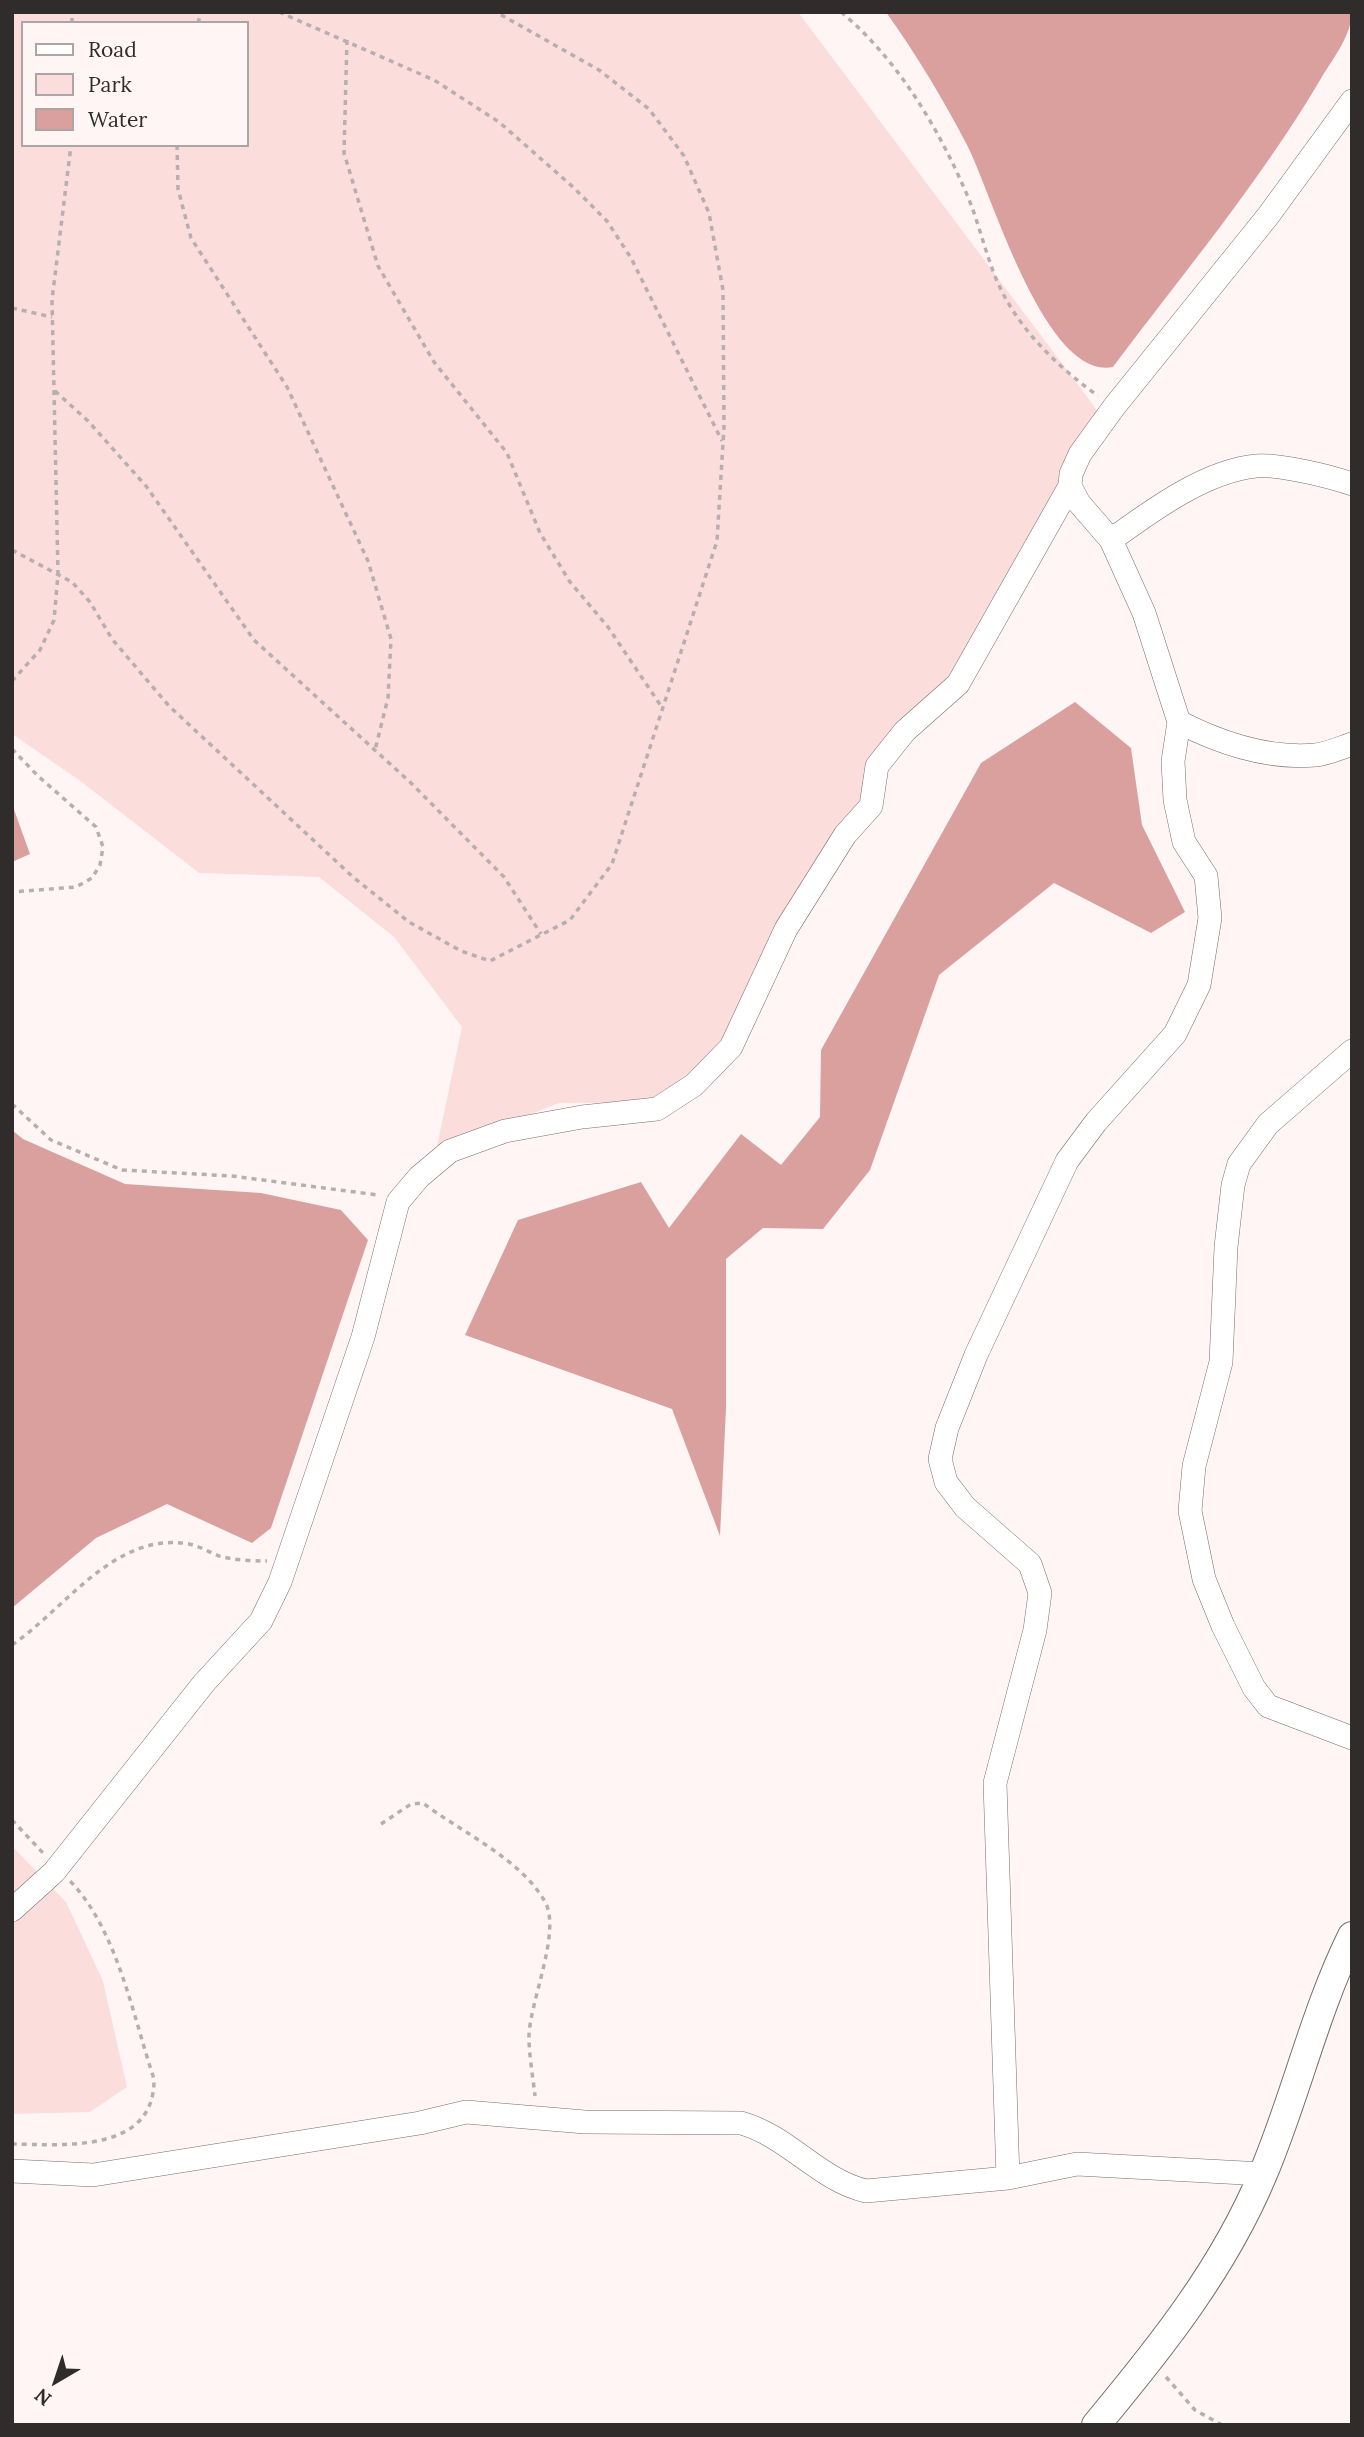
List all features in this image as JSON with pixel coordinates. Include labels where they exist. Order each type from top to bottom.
[{"type":"street","points":[[12,1910],[58,1868],[204,1683],[261,1621],[287,1560],[363,1337],[383,1252],[401,1199],[419,1177],[450,1151],[505,1131],[582,1117],[657,1110],[694,1085],[731,1047],[786,929],[845,835],[871,806],[877,766],[905,731],[958,684],[1070,486],[1071,474],[1080,454],[1114,407],[1268,216],[1352,101]]},
{"type":"street","points":[[1111,540],[1196,484],[1256,466],[1329,476],[1352,484]]},
{"type":"street","points":[[1008,2178],[995,1783],[1035,1630],[1040,1593],[1030,1563],[965,1507],[946,1482],[940,1459],[947,1428],[976,1355],[1067,1161],[1096,1122],[1175,1034],[1199,985],[1210,918],[1206,876],[1184,842],[1175,800],[1173,761],[1179,722],[1144,613],[1111,540],[1079,503],[1070,486]]},
{"type":"street","points":[[1179,722],[1207,737],[1272,753],[1316,755],[1352,744]]},
{"type":"street","points":[[1352,1051],[1268,1124],[1239,1164],[1233,1185],[1226,1247],[1221,1362],[1194,1466],[1190,1511],[1204,1579],[1223,1626],[1254,1688],[1268,1706],[1352,1738]]},
{"type":"street","points":[[1096,2425],[1152,2357],[1223,2255],[1263,2175],[1331,1980],[1352,1936]]},
{"type":"street","points":[[12,2171],[93,2175],[407,2125],[466,2112],[585,2122],[741,2123],[765,2130],[845,2186],[866,2191],[1008,2178],[1077,2165],[1263,2175]]},
{"type":"path","points":[[279,12],[434,80],[499,122],[607,222],[650,294],[723,443]]},
{"type":"path","points":[[12,550],[72,582],[90,602],[112,639],[169,706],[353,877],[409,922],[461,951],[490,961],[570,920],[612,864],[717,541],[723,443],[723,290],[709,213],[684,156],[649,109],[599,70],[496,12]]},
{"type":"path","points":[[841,12],[888,59],[912,91],[964,189],[982,232],[993,271],[1026,331],[1082,384],[1114,407]]},
{"type":"path","points":[[346,40],[344,153],[378,266],[434,362],[507,453],[541,533],[570,582],[608,627],[663,709]]},
{"type":"path","points":[[12,681],[40,650],[54,620],[58,575],[52,317],[71,147]]},
{"type":"path","points":[[177,147],[178,189],[191,237],[287,387],[368,562],[391,639],[388,698],[375,750]]},
{"type":"path","points":[[12,308],[52,317]]},
{"type":"path","points":[[55,391],[88,421],[146,486],[254,640],[375,750],[504,877],[541,934]]},
{"type":"path","points":[[12,749],[96,827],[103,846],[100,865],[92,878],[76,887],[12,892]]},
{"type":"path","points":[[12,1104],[51,1140],[122,1170],[232,1176],[401,1199]]},
{"type":"path","points":[[12,1645],[99,1572],[131,1550],[155,1543],[190,1544],[222,1556],[255,1561],[287,1560]]},
{"type":"path","points":[[381,1824],[411,1804],[423,1803],[490,1847],[531,1882],[546,1902],[549,1927],[529,2036],[538,2118]]},
{"type":"path","points":[[12,1820],[82,1893],[114,1953],[154,2079],[155,2098],[148,2111],[125,2133],[89,2143],[12,2144]]},
{"type":"path","points":[[1152,2357],[1195,2410],[1222,2425]]},
{"type":"green space","points":[[12,12],[798,12],[1109,426],[1043,546],[787,907],[736,1018],[683,1102],[559,1103],[436,1151],[462,1027],[394,937],[319,877],[199,873],[79,780],[12,734]]},
{"type":"green space","points":[[12,1846],[66,1902],[103,1981],[127,2087],[90,2112],[12,2114]]},
{"type":"water","points":[[886,12],[1352,12],[1342,45],[1275,151],[1113,367],[1088,363],[1065,345],[1043,315],[1006,239],[967,145],[929,77]]},
{"type":"water","points":[[1075,702],[1131,748],[1142,825],[1185,912],[1151,933],[1054,883],[939,975],[870,1170],[823,1229],[763,1228],[726,1259],[726,1408],[720,1536],[672,1409],[465,1335],[518,1220],[641,1182],[669,1228],[741,1134],[781,1165],[820,1117],[821,1050],[981,763]]},
{"type":"water","points":[[12,804],[30,854],[12,862]]},
{"type":"water","points":[[12,1130],[23,1139],[125,1184],[261,1193],[341,1210],[368,1240],[271,1528],[252,1543],[167,1504],[96,1538],[12,1608]]}]
